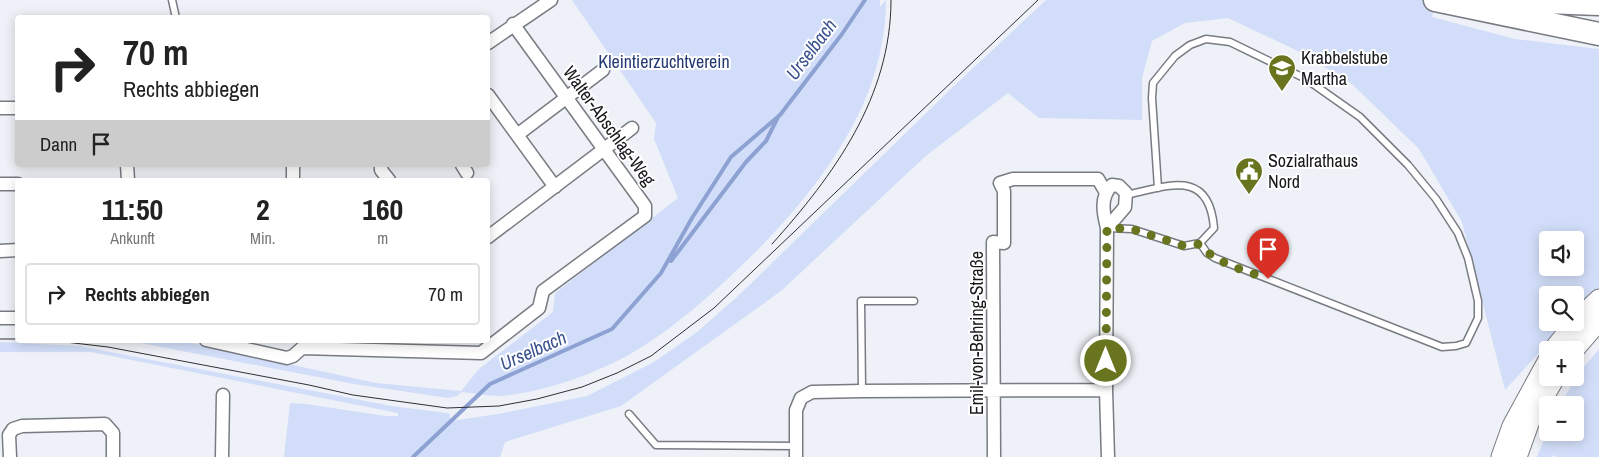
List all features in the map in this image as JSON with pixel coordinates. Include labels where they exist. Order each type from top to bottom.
[{"type":"highway","points":[[1435,0],[1599,34]]},
{"type":"highway","points":[[1484,0],[1599,4]]},
{"type":"main road","points":[[1560,341],[1577,320],[1599,299]]},
{"type":"main road","points":[[1582,341],[1599,321]]},
{"type":"main road","points":[[1500,457],[1512,426],[1539,376]]},
{"type":"main road","points":[[1517,457],[1530,421],[1550,386]]},
{"type":"street","points":[[490,41],[513,24],[551,0]]},
{"type":"street","name":"Walter-Abschlag-Weg","points":[[490,342],[539,308],[543,291],[644,216],[645,206],[513,24]]},
{"type":"street","points":[[517,135],[603,70]]},
{"type":"street","points":[[490,98],[555,187]]},
{"type":"street","points":[[0,108],[15,108]]},
{"type":"street","points":[[490,236],[632,128]]},
{"type":"street","points":[[381,167],[381,170],[387,178]]},
{"type":"street","name":"Emil-von-Behring-Straße","points":[[994,457],[993,242],[1004,242],[1004,191],[1000,183],[1013,179],[1098,179],[1106,191],[1112,185],[1120,186],[1126,195]]},
{"type":"street","points":[[0,184],[15,184]]},
{"type":"street","points":[[1106,191],[1102,207],[1107,228],[1106,390],[1108,457]]},
{"type":"street","points":[[1107,228],[1125,207],[1126,195]]},
{"type":"street","points":[[0,250],[15,250]]},
{"type":"street","points":[[0,318],[15,318]]},
{"type":"street","name":"Walter-Abschlag-Weg","points":[[220,343],[287,358],[293,356],[302,348],[481,353],[489,343]]},
{"type":"street","points":[[796,452],[796,410],[801,398],[812,392],[1106,390]]},
{"type":"street","points":[[222,457],[223,395]]},
{"type":"street","points":[[10,457],[9,435],[13,428],[22,426],[104,424],[113,433],[113,457]]},
{"type":"lane","points":[[172,0],[175,15]]},
{"type":"lane","points":[[1158,188],[1152,98],[1153,83],[1175,56],[1190,45],[1206,38],[1230,42],[1306,79],[1360,117],[1408,165],[1436,199],[1458,233],[1468,258],[1474,281],[1478,301],[1478,318],[1466,343],[1442,348],[1215,258],[1206,253],[1200,244]]},
{"type":"lane","points":[[1107,228],[1132,229],[1184,246],[1200,244],[1214,228],[1212,212],[1206,197],[1192,186],[1181,184],[1126,195]]},
{"type":"lane","points":[[862,391],[860,301],[914,301]]},
{"type":"lane","points":[[629,414],[656,444],[796,452]]},
{"type":"green space","name":"Kleintierzuchtverein","points":[[572,0],[880,0],[880,7],[886,0],[886,14],[879,58],[865,100],[835,156],[821,177],[774,233],[717,289],[670,328],[613,363],[575,379],[536,390],[499,396],[462,392],[457,396],[448,398],[354,384],[141,343],[192,343],[376,383],[461,391],[479,369],[553,312],[555,293],[678,198],[654,139],[656,123]]},
{"type":"green space","points":[[1046,0],[1436,0],[1432,17],[1515,39],[1599,49],[1599,288],[1584,303],[1584,286],[1539,286],[1539,331],[1559,331],[1550,341],[1539,341],[1539,353],[1505,390],[1462,222],[1419,149],[1352,84],[1300,52],[1228,18],[1185,23],[1152,41],[1142,78],[1142,120],[1039,118],[1008,93],[927,155],[781,291],[621,406],[505,442],[500,457],[284,457],[290,403],[386,416],[398,416],[398,413],[91,352],[0,352],[0,342],[79,346],[392,406],[447,413],[450,414],[450,421],[498,414],[587,396],[654,362],[697,332],[738,296],[956,84]]},
{"type":"green space","points":[[1599,349],[1599,457],[1556,457],[1553,455],[1552,457],[1537,457],[1543,441],[1584,441],[1584,396],[1565,396],[1571,386],[1584,386],[1584,367]]},
{"type":"waterway","name":"Urselbach","points":[[413,457],[490,384],[612,329],[661,273],[692,218],[731,157],[780,115],[842,34],[865,0]]},
{"type":"waterway","name":"Urselbach","points":[[671,261],[746,162],[766,141],[778,117]]},
{"type":"tram line","points":[[772,244],[795,218],[837,162],[870,102],[881,69],[888,36],[891,0]]},
{"type":"tram line","points":[[74,343],[108,347],[353,395],[447,408],[499,406],[537,399],[582,387],[617,373],[651,356],[714,308],[1038,0]]},
{"type":"tram line","points":[[0,339],[15,339]]},
{"type":"place","name":"Krabbelstube Martha","points":[[1282,92]]},
{"type":"place","name":"Sozialrathaus Nord","points":[[1249,195]]},
{"type":"route","points":[[1106,361],[1107,228],[1132,229],[1184,246],[1200,244],[1206,253],[1215,258],[1268,279]]}]
